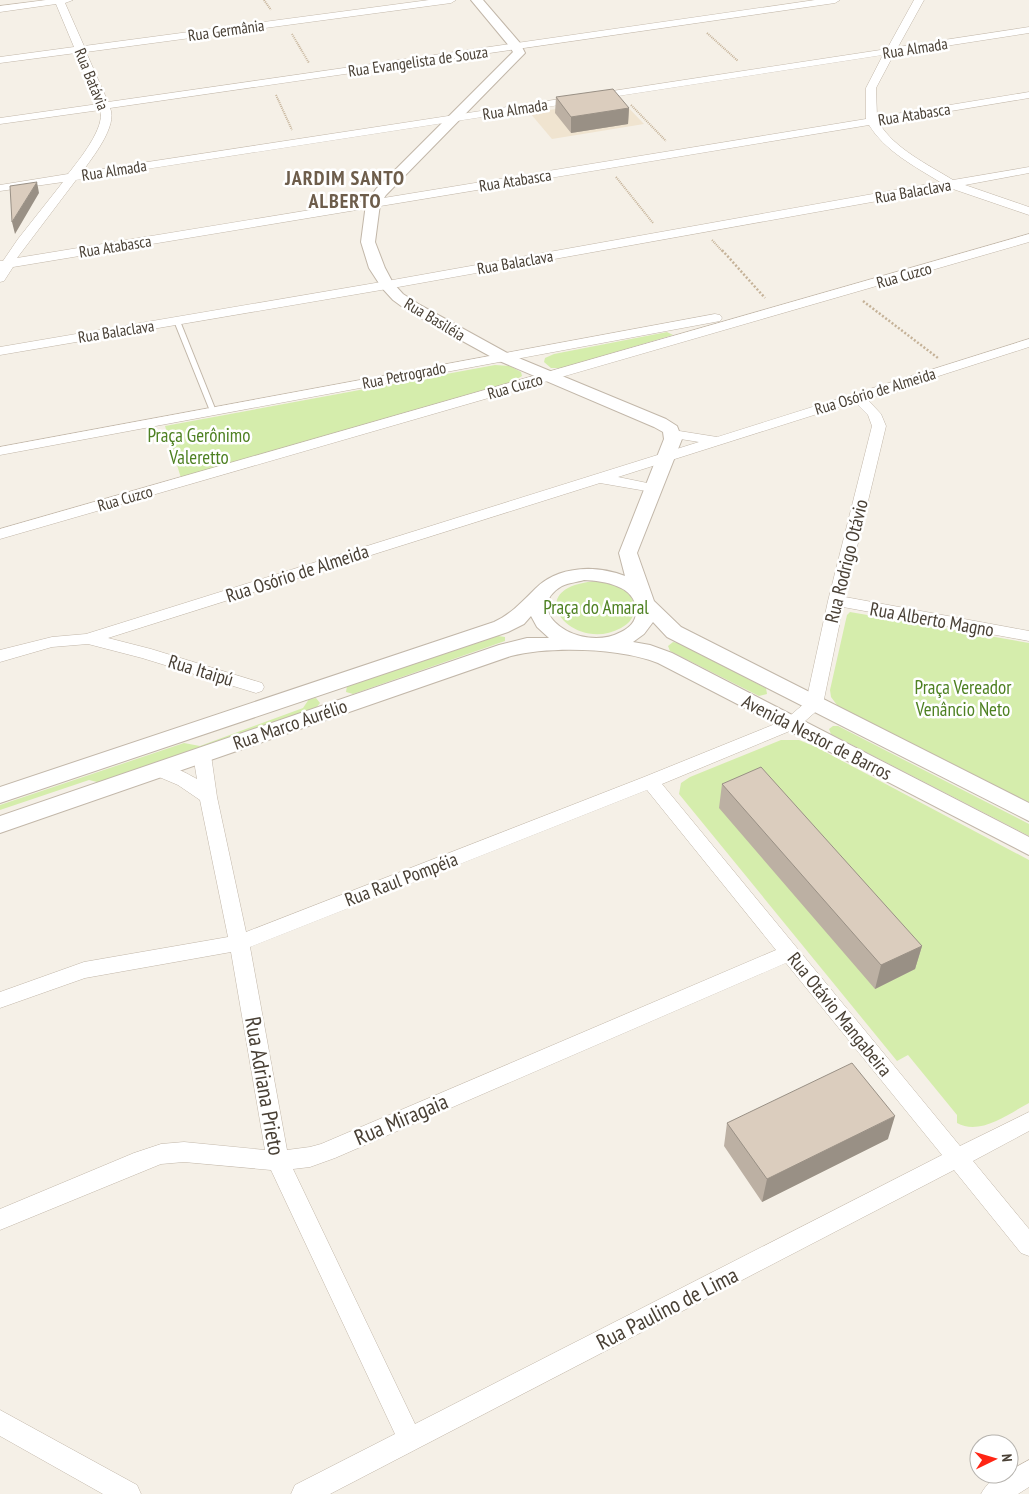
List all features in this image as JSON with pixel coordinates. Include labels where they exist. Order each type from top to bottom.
[{"type":"street","points":[[0,9],[62,0]]},
{"type":"street","name":"Rua Batávia","points":[[0,278],[4,264],[72,177],[105,126],[108,116],[62,0]]},
{"type":"street","name":"Rua Germânia","points":[[0,60],[452,0]]},
{"type":"street","points":[[372,204],[390,181],[518,57],[519,54],[516,46],[477,0]]},
{"type":"street","name":"Rua Evangelista de Souza","points":[[0,121],[835,0]]},
{"type":"street","points":[[918,0],[871,88],[872,121],[880,134],[904,154],[951,184],[1029,211]]},
{"type":"street","name":"Rua Almada","points":[[0,188],[1029,30]]},
{"type":"street","name":"Rua Atabasca","points":[[4,264],[1029,95]]},
{"type":"street","name":"Rua Balaclava","points":[[0,351],[387,285],[1029,170]]},
{"type":"street","name":"Rua Basiléia","points":[[372,204],[368,242],[374,261],[387,285],[398,296],[414,308],[502,357],[667,426],[673,434]]},
{"type":"street","name":"Rua Cuzco","points":[[0,534],[551,376],[808,300],[1029,238]]},
{"type":"street","name":"Rua Petrogrado","points":[[0,452],[808,300]]},
{"type":"street","name":"Rua Osório de Almeida","points":[[0,656],[52,642],[87,639],[150,620],[592,479],[665,458],[1029,343]]},
{"type":"street","name":"Rua Rodrigo Otávio","points":[[814,704],[836,601],[879,426],[874,414],[858,396]]},
{"type":"street","points":[[628,553],[558,581],[542,594],[537,609],[544,625],[561,638],[592,644],[621,640],[637,630],[645,617],[643,599],[628,553],[652,488],[673,439],[673,434]]},
{"type":"street","name":"Rua Osório de Almeida","points":[[673,434],[705,440],[720,440]]},
{"type":"street","name":"Rua Osório de Almeida","points":[[592,479],[615,480],[652,488]]},
{"type":"street","points":[[573,576],[596,574],[612,577],[627,583],[643,599]]},
{"type":"street","name":"Rua Marco Aurélio","points":[[0,795],[502,627],[517,619],[542,594]]},
{"type":"street","name":"Avenida Nestor de Barros","points":[[643,599],[674,632],[1029,813]]},
{"type":"street","name":"Rua Alberto Magno","points":[[836,601],[1029,636]]},
{"type":"street","name":"Rua Itaipú","points":[[146,653],[143,638],[150,620]]},
{"type":"street","name":"Rua Itaipú","points":[[87,639],[146,653],[256,687]]},
{"type":"street","name":"Avenida Nestor de Barros","points":[[592,644],[643,650],[665,658],[1029,847]]},
{"type":"street","name":"Rua Marco Aurélio","points":[[0,825],[506,650],[527,645],[592,644]]},
{"type":"street","points":[[319,689],[333,710]]},
{"type":"street","points":[[792,724],[814,704]]},
{"type":"street","name":"Rua Raul Pompéia","points":[[0,1000],[84,970],[239,942],[650,782],[792,724]]},
{"type":"street","name":"Rua Adriana Prieto","points":[[202,755],[208,797],[239,942],[278,1161],[410,1440]]},
{"type":"street","points":[[158,770],[174,774],[208,797]]},
{"type":"street","name":"Rua Otávio Mangabeira","points":[[650,782],[1029,1246]]},
{"type":"street","name":"Rua Miragaia","points":[[0,1220],[142,1160],[161,1154],[184,1152],[278,1161],[310,1157],[790,953]]},
{"type":"street","name":"Rua Paulino de Lima","points":[[304,1494],[1029,1121]]},
{"type":"street","points":[[0,1422],[128,1494]]},
{"type":"street","points":[[994,1494],[1029,1473]]},
{"type":"lane","points":[[177,321],[213,411]]},
{"type":"path","points":[[694,21],[751,72]]},
{"type":"path","points":[[285,22],[316,76]]},
{"type":"path","points":[[270,83],[298,142]]},
{"type":"path","points":[[620,93],[678,153]]},
{"type":"path","points":[[606,165],[664,236]]},
{"type":"path","points":[[701,229],[773,307]]},
{"type":"path","points":[[848,290],[951,367]]},
{"type":"shaded area","points":[[620,99],[644,124],[552,139],[530,113]]},
{"type":"green space","points":[[667,332],[673,335],[562,368],[551,368],[544,362],[545,358],[554,354]]},
{"type":"green space","name":"Praça Gerônimo Valeretto","points":[[495,365],[510,366],[521,372],[522,376],[512,382],[181,478],[165,426]]},
{"type":"green space","name":"Praça do Amaral","points":[[598,581],[617,586],[628,593],[634,604],[634,615],[621,628],[603,634],[585,633],[571,626],[560,616],[556,605],[560,594],[573,586]]},
{"type":"green space","name":"Praça Vereador Venâncio Neto","points":[[850,612],[1029,643],[1029,803],[840,709],[831,697],[830,690],[847,615]]},
{"type":"green space","points":[[498,636],[505,637],[505,641],[353,694],[346,692],[347,686]]},
{"type":"green space","points":[[673,642],[766,688],[767,694],[759,696],[670,651],[668,646]]},
{"type":"green space","points":[[316,698],[320,703],[316,708],[101,783],[89,780],[0,810],[0,805],[184,743],[200,746],[303,708],[309,699]]},
{"type":"green space","points":[[833,726],[838,726],[1029,824],[1029,836],[831,734],[829,729]]},
{"type":"green space","points":[[781,740],[799,740],[816,747],[1029,860],[1029,1103],[1003,1118],[984,1125],[975,1127],[957,1123],[957,1115],[908,1055],[897,1061],[679,794],[681,783],[690,777]]},
{"type":"building","points":[[613,89],[629,108],[571,117],[556,97]]},
{"type":"building","points":[[37,182],[12,222],[10,186]]},
{"type":"building","points":[[761,767],[922,946],[881,965],[722,784]]},
{"type":"building","points":[[852,1063],[895,1116],[767,1179],[727,1123]]},
{"type":"district","name":"JARDIM SANTO ALBERTO","points":[[345,190]]}]
